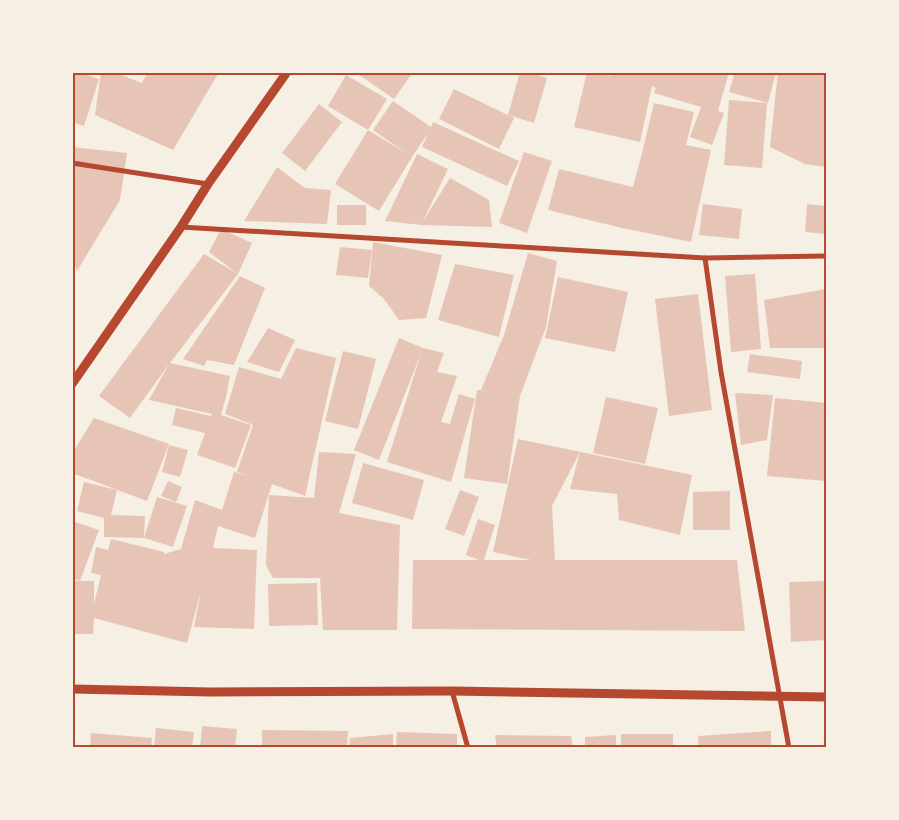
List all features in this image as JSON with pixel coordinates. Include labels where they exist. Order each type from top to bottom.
[{"type":"street","points":[[72,384],[287,72]]},
{"type":"street","points":[[72,163],[208,184]]},
{"type":"street","points":[[181,227],[705,258],[826,256]]},
{"type":"street","points":[[705,258],[722,372],[789,748]]},
{"type":"street","points":[[72,689],[210,692],[452,691],[826,697]]},
{"type":"street","points":[[452,691],[468,748]]},
{"type":"building","points":[[72,72],[99,79],[84,126],[72,122]]},
{"type":"building","points":[[101,72],[113,72],[142,83],[148,72],[219,72],[173,150],[95,115]]},
{"type":"building","points":[[355,72],[413,72],[394,99]]},
{"type":"building","points":[[520,72],[528,72],[547,78],[534,123],[508,115]]},
{"type":"building","points":[[587,72],[611,76],[612,72],[729,72],[718,111],[724,113],[712,145],[690,137],[701,107],[654,93],[656,88],[652,86],[640,142],[574,127]]},
{"type":"building","points":[[735,72],[776,72],[768,103],[729,92]]},
{"type":"building","points":[[778,72],[826,72],[826,167],[805,164],[770,147]]},
{"type":"building","points":[[346,75],[387,99],[368,130],[328,106]]},
{"type":"building","points":[[454,89],[514,118],[499,149],[439,119]]},
{"type":"building","points":[[729,100],[767,103],[762,168],[724,165]]},
{"type":"building","points":[[393,101],[431,127],[433,122],[519,161],[507,186],[422,147],[428,133],[379,211],[335,184],[368,130],[406,153],[373,130]]},
{"type":"building","points":[[654,103],[694,112],[686,145],[711,150],[691,242],[548,210],[559,169],[633,187]]},
{"type":"building","points":[[319,104],[342,122],[305,171],[282,153]]},
{"type":"building","points":[[72,147],[127,153],[120,200],[77,271],[72,255]]},
{"type":"building","points":[[524,152],[552,161],[527,233],[499,223]]},
{"type":"building","points":[[417,154],[448,169],[422,223],[450,178],[489,200],[492,227],[421,225],[385,221]]},
{"type":"building","points":[[277,167],[305,188],[331,190],[327,224],[244,221]]},
{"type":"building","points":[[703,204],[742,209],[739,239],[699,235]]},
{"type":"building","points":[[807,204],[826,206],[826,234],[805,232]]},
{"type":"building","points":[[337,205],[366,205],[366,225],[337,225]]},
{"type":"building","points":[[221,229],[252,243],[238,274],[209,252]]},
{"type":"building","points":[[373,242],[442,255],[426,318],[399,320],[384,299],[369,286]]},
{"type":"building","points":[[340,247],[372,250],[368,278],[336,275]]},
{"type":"building","points":[[528,253],[557,261],[546,327],[520,396],[507,484],[464,478],[477,390],[488,391],[481,390],[504,335]]},
{"type":"building","points":[[204,254],[238,274],[170,363],[230,376],[221,415],[251,425],[235,468],[197,455],[205,433],[172,425],[176,408],[211,416],[212,414],[149,400],[169,364],[130,418],[99,396]]},
{"type":"building","points":[[455,264],[514,275],[499,337],[438,320]]},
{"type":"building","points":[[755,274],[761,349],[731,352],[725,276]]},
{"type":"building","points":[[240,276],[265,288],[234,365],[207,360],[204,366],[183,359]]},
{"type":"building","points":[[558,277],[628,292],[615,352],[545,338]]},
{"type":"building","points":[[826,289],[824,346],[826,340],[826,348],[770,348],[764,300]]},
{"type":"building","points":[[698,294],[712,410],[669,416],[655,299]]},
{"type":"building","points":[[268,328],[295,340],[279,372],[247,362]]},
{"type":"building","points":[[399,338],[423,348],[444,353],[437,372],[457,376],[441,422],[450,424],[459,394],[475,399],[451,482],[387,462],[421,353],[379,460],[354,450]]},
{"type":"building","points":[[296,348],[336,358],[305,496],[272,484],[255,538],[218,526],[213,548],[257,550],[254,629],[194,627],[201,591],[187,643],[94,618],[93,634],[72,634],[72,581],[94,581],[94,604],[101,575],[91,573],[96,547],[108,550],[111,539],[164,552],[164,554],[181,549],[195,500],[222,510],[234,472],[248,476],[237,472],[253,425],[225,414],[239,367],[281,379]]},
{"type":"building","points":[[343,351],[376,359],[358,429],[325,421]]},
{"type":"building","points":[[750,354],[802,361],[800,379],[747,372]]},
{"type":"building","points":[[735,393],[773,395],[767,440],[741,445]]},
{"type":"building","points":[[606,397],[658,408],[645,464],[593,453]]},
{"type":"building","points":[[775,398],[826,403],[826,481],[767,476]]},
{"type":"building","points":[[94,418],[169,444],[147,501],[72,473],[72,454]]},
{"type":"building","points":[[518,439],[692,475],[680,535],[619,520],[617,494],[570,489],[580,452],[552,506],[555,560],[737,560],[745,631],[412,629],[413,560],[479,560],[466,555],[478,519],[495,525],[484,560],[531,560],[493,552]]},
{"type":"building","points":[[169,445],[188,450],[180,477],[162,472]]},
{"type":"building","points":[[319,452],[356,454],[339,513],[400,525],[397,630],[323,630],[320,578],[273,578],[266,565],[269,495],[314,498]]},
{"type":"building","points":[[363,463],[424,480],[413,520],[352,503]]},
{"type":"building","points":[[168,481],[182,487],[176,502],[161,496]]},
{"type":"building","points":[[84,482],[117,490],[111,515],[145,516],[144,538],[104,537],[104,518],[77,511]]},
{"type":"building","points":[[460,490],[479,497],[464,536],[445,529]]},
{"type":"building","points":[[730,491],[730,530],[693,530],[693,492]]},
{"type":"building","points":[[157,497],[187,506],[173,547],[144,538]]},
{"type":"building","points":[[72,521],[99,530],[80,581],[72,578]]},
{"type":"building","points":[[826,581],[826,640],[791,642],[789,582]]},
{"type":"building","points":[[317,583],[318,625],[269,626],[268,584]]},
{"type":"building","points":[[202,726],[237,729],[235,748],[200,748]]},
{"type":"building","points":[[156,728],[194,732],[192,748],[154,748]]},
{"type":"building","points":[[262,730],[348,731],[347,748],[262,748]]},
{"type":"building","points":[[771,731],[771,748],[699,748],[698,736]]},
{"type":"building","points":[[397,732],[457,734],[457,748],[396,748]]},
{"type":"building","points":[[91,733],[152,738],[151,748],[90,748]]},
{"type":"building","points":[[393,734],[393,748],[349,748],[350,738]]},
{"type":"building","points":[[621,734],[673,734],[673,748],[621,748]]},
{"type":"building","points":[[495,735],[571,736],[573,748],[497,748]]},
{"type":"building","points":[[616,735],[616,748],[585,748],[585,737]]}]
